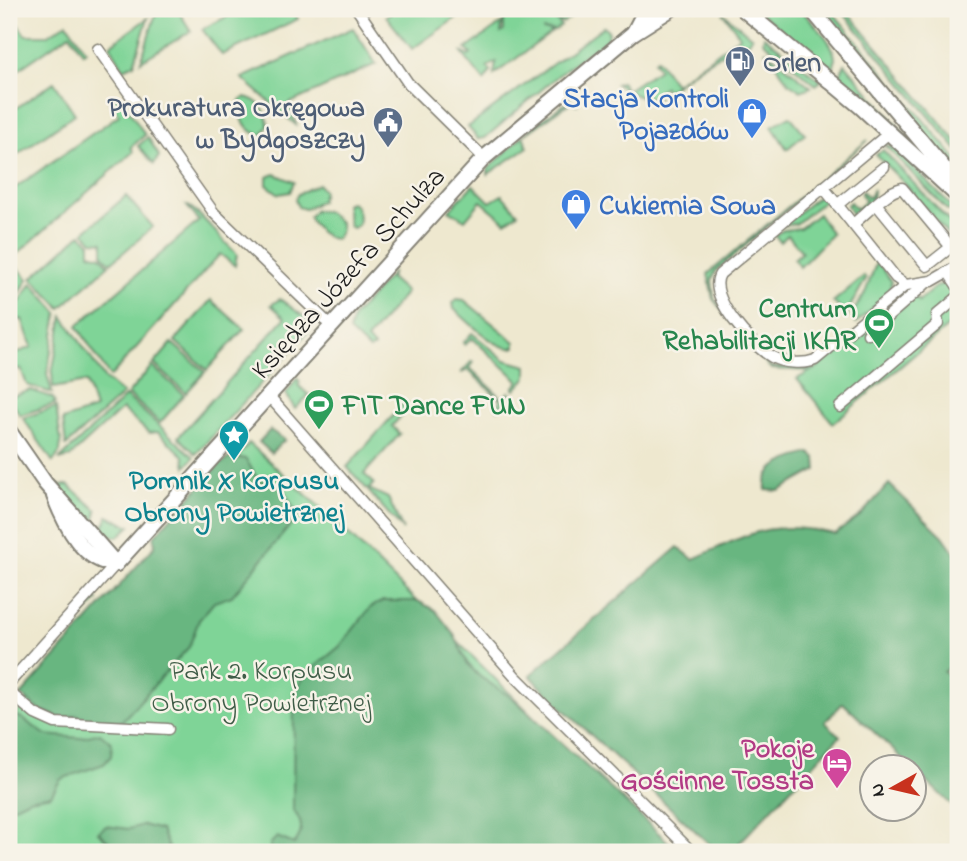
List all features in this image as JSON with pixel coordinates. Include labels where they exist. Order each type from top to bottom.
[{"type":"street","points":[[357,9],[408,83],[484,158]]},
{"type":"street","name":"Księdza Józefa Schulza","points":[[116,564],[484,158],[542,106],[633,33],[671,9]]},
{"type":"street","points":[[743,9],[958,194]]},
{"type":"street","points":[[811,9],[948,173],[958,194]]},
{"type":"street","name":"Księdza Józefa Schulza","points":[[633,33],[645,10]]},
{"type":"street","points":[[98,49],[214,214],[331,326]]},
{"type":"street","points":[[889,133],[718,277],[716,289],[720,302],[772,357],[811,362],[906,285],[925,284]]},
{"type":"street","points":[[837,205],[884,167]]},
{"type":"street","points":[[823,187],[906,285]]},
{"type":"street","points":[[853,224],[877,205],[902,188],[951,247],[927,266],[877,205]]},
{"type":"street","points":[[868,334],[925,284],[958,266]]},
{"type":"street","points":[[948,272],[958,287]]},
{"type":"street","points":[[840,407],[938,324],[937,315],[958,297]]},
{"type":"street","points":[[268,395],[515,676],[692,852]]},
{"type":"street","points":[[9,431],[54,495],[62,515],[85,549],[103,563],[116,564]]},
{"type":"street","points":[[9,684],[116,564]]},
{"type":"street","points":[[9,692],[35,714],[55,723],[168,729]]},
{"type":"green space","points":[[164,9],[177,9],[191,31],[141,61],[156,13]]},
{"type":"green space","points":[[242,9],[294,9],[298,19],[222,55],[202,29]]},
{"type":"green space","points":[[396,9],[469,9],[412,49],[386,16]]},
{"type":"green space","points":[[519,9],[581,10],[563,23],[556,20],[561,26],[555,31],[542,30],[552,32],[494,75],[496,62],[487,67],[491,71],[484,81],[461,52],[469,56],[471,54],[466,49],[502,23],[501,33],[504,31],[504,19]]},
{"type":"green space","points":[[755,9],[800,9],[831,45],[835,62],[832,70]]},
{"type":"green space","points":[[818,9],[830,9],[958,161],[958,175]]},
{"type":"green space","points":[[840,9],[845,9],[958,143],[958,151]]},
{"type":"green space","points":[[9,10],[25,35],[48,35],[67,23],[86,51],[83,53],[70,34],[9,76],[9,33],[13,30],[9,32]]},
{"type":"green space","points":[[723,13],[752,37],[743,49],[722,54],[667,91],[664,87],[657,92],[658,98],[637,96],[616,84],[621,82],[627,90],[659,69],[654,61],[657,59],[675,84],[740,36]]},
{"type":"green space","points":[[148,18],[134,64],[124,69],[110,45]]},
{"type":"green space","points":[[604,26],[609,32],[606,40],[567,68],[485,138],[478,139],[468,127]]},
{"type":"green space","points":[[353,28],[376,64],[288,104],[297,126],[242,78]]},
{"type":"green space","points":[[764,36],[821,81],[816,85],[763,41]]},
{"type":"green space","points":[[765,50],[811,87],[801,91],[789,83]]},
{"type":"green space","points":[[845,64],[915,146],[915,147],[838,78]]},
{"type":"green space","points":[[54,82],[75,114],[9,160],[9,113]]},
{"type":"green space","points":[[245,97],[254,101],[264,111],[268,126],[262,135],[248,128],[242,118],[239,102]]},
{"type":"green space","points":[[108,98],[122,99],[145,135],[131,147],[133,152],[15,256],[9,246],[9,192],[119,115]]},
{"type":"green space","points":[[570,100],[578,105],[571,102],[523,136],[528,147],[488,174],[488,169],[534,125]]},
{"type":"green space","points":[[790,116],[805,134],[787,149],[772,126]]},
{"type":"green space","points":[[148,137],[159,156],[154,164],[138,146]]},
{"type":"green space","name":"Centrum Rehabilitacji IKAR","points":[[868,140],[716,271],[712,280],[714,299],[771,367],[812,367],[814,370],[910,291],[919,301],[934,288],[958,276],[958,318],[833,423],[797,379],[811,371],[771,369],[713,299],[708,274]]},
{"type":"green space","points":[[884,144],[895,148],[954,209],[947,210]]},
{"type":"green space","points":[[883,150],[958,231],[958,247],[906,185],[876,155]]},
{"type":"green space","points":[[275,174],[294,182],[290,192],[279,194],[267,185],[267,177]]},
{"type":"green space","points":[[318,184],[323,190],[321,201],[305,209],[298,207],[295,199],[298,194]]},
{"type":"green space","points":[[473,185],[490,202],[502,195],[518,213],[506,222],[481,201],[465,220],[449,210]]},
{"type":"green space","points":[[873,189],[872,203],[853,216],[847,205],[850,202],[856,209],[866,201],[862,191],[869,198]]},
{"type":"green space","points":[[126,196],[153,227],[111,263],[103,255],[103,242],[93,241],[84,232]]},
{"type":"green space","points":[[819,196],[826,199],[796,224],[783,225]]},
{"type":"green space","points":[[351,202],[356,206],[359,215],[358,225],[353,228],[349,226],[346,204]]},
{"type":"green space","points":[[186,205],[237,254],[235,266],[220,254],[110,377],[77,326],[199,221]]},
{"type":"green space","points":[[315,210],[328,212],[340,223],[341,230],[336,239],[324,235],[314,224],[309,217]]},
{"type":"green space","points":[[818,214],[832,234],[800,267],[794,259],[802,252],[788,235],[780,242],[775,235],[783,230],[800,228]]},
{"type":"green space","points":[[81,234],[90,243],[90,253],[101,256],[109,265],[61,308],[32,278]]},
{"type":"green space","points":[[9,258],[28,279],[9,311]]},
{"type":"green space","points":[[877,261],[891,281],[890,293],[856,323],[851,315],[865,293]]},
{"type":"green space","points":[[393,272],[390,278],[406,292],[367,340],[374,347],[369,350],[349,331],[353,317]]},
{"type":"green space","points":[[864,276],[866,279],[846,314],[833,302]]},
{"type":"green space","points":[[32,283],[58,313],[47,374],[52,393],[27,385],[21,369],[9,372],[9,356],[32,347],[22,319],[9,323],[9,318]]},
{"type":"green space","points":[[280,299],[310,321],[311,329],[196,454],[178,437],[285,318],[271,305]]},
{"type":"green space","points":[[457,299],[464,300],[515,342],[515,347],[501,346],[475,328],[454,309],[453,302]]},
{"type":"green space","points":[[211,300],[244,329],[207,370],[175,341]]},
{"type":"green space","points":[[63,316],[105,379],[123,394],[66,446],[63,420],[95,409],[86,382],[53,388],[52,373]]},
{"type":"green space","points":[[472,333],[505,360],[527,366],[527,377],[515,390],[513,388],[519,381],[472,338],[465,345],[463,343]]},
{"type":"green space","points":[[172,343],[205,372],[186,393],[154,364]]},
{"type":"green space","points":[[474,362],[470,368],[502,398],[509,392],[511,395],[498,409],[496,407],[501,400],[468,370],[461,373]]},
{"type":"green space","points":[[152,366],[184,395],[160,423],[128,394]]},
{"type":"green space","points":[[297,378],[300,382],[298,385],[309,395],[295,409],[286,394]]},
{"type":"green space","points":[[31,390],[53,398],[55,404],[20,415],[9,397]]},
{"type":"green space","points":[[126,396],[194,457],[186,467],[184,456],[158,432],[149,433],[122,409],[70,457],[59,460]]},
{"type":"green space","points":[[405,402],[410,406],[392,426],[400,434],[364,474],[374,483],[369,489],[388,498],[403,530],[347,467]]},
{"type":"green space","points":[[56,407],[61,441],[60,452],[53,462],[23,418]]},
{"type":"green space","points":[[270,430],[285,440],[271,453],[259,442]]},
{"type":"green space","name":"Park 2. Korpusu Obrony Powietrznej","points":[[249,443],[334,520],[671,852],[9,852],[9,722]]},
{"type":"green space","points":[[810,453],[816,458],[817,470],[779,491],[766,490],[766,481],[773,469],[779,464]]},
{"type":"green space","points":[[231,457],[246,459],[258,480],[282,487],[298,516],[232,596],[214,602],[199,620],[189,647],[122,721],[94,723],[77,715],[61,718],[40,710],[21,695],[155,546],[154,536],[219,465]]},
{"type":"green space","points":[[889,484],[943,536],[958,557],[958,660],[944,672],[958,683],[958,811],[928,783],[928,752],[895,752],[843,703],[825,722],[840,736],[731,852],[718,852],[549,696],[530,675],[678,547],[693,559],[746,536],[777,528],[835,534],[861,515]]},
{"type":"green space","points":[[59,485],[68,485],[97,510],[93,529]]},
{"type":"green space","points":[[108,516],[130,526],[118,537],[108,535],[102,529]]},
{"type":"green space","points":[[94,596],[98,600],[17,688],[20,681]]},
{"type":"green space","points":[[383,601],[418,601],[435,610],[454,634],[467,663],[479,676],[515,700],[679,852],[271,852],[270,844],[277,837],[294,844],[301,831],[299,819],[293,810],[294,693],[305,675],[339,647],[371,607]]},
{"type":"green space","points":[[9,715],[20,717],[46,735],[80,738],[100,733],[112,743],[111,756],[104,764],[61,779],[51,795],[29,799],[9,809]]},
{"type":"green space","points":[[143,825],[161,830],[170,852],[113,852],[111,844],[98,832],[106,826],[129,829]]},
{"type":"place","name":"Orlen","points":[[740,88]]},
{"type":"place","name":"Stacja Kontroli Pojazdów","points":[[752,140]]},
{"type":"place","name":"Prokuratura Okręgowa w Bydgoszczy","points":[[388,149]]},
{"type":"place","name":"Cukiernia Sowa","points":[[576,231]]},
{"type":"place","name":"Centrum Rehabilitacji IKAR","points":[[879,350]]},
{"type":"place","name":"FIT Dance FUN","points":[[319,431]]},
{"type":"place","name":"Pomnik X Korpusu Obrony Powietrznej","points":[[234,462]]},
{"type":"place","name":"Pokoje Gościnne Tossta","points":[[837,790]]}]
